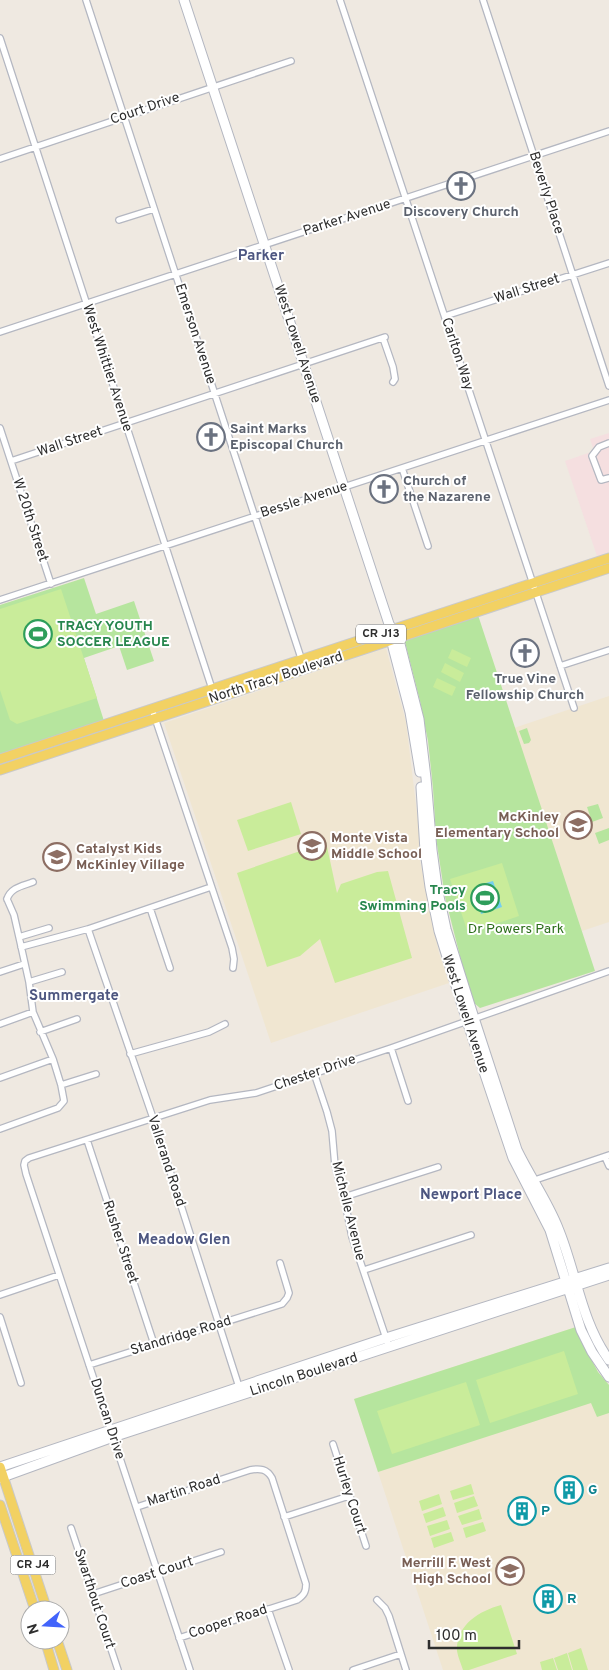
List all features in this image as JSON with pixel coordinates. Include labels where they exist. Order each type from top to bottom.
[{"type":"main road","name":"North Tracy Boulevard","points":[[0,770],[156,718],[213,694],[534,588],[609,558]]},
{"type":"main road","name":"North Tracy Boulevard","points":[[534,588],[609,568]]},
{"type":"main road","name":"North Tracy Boulevard","points":[[0,759],[152,709],[213,694]]},
{"type":"main road","name":"CR J4","points":[[0,1467],[2,1478],[44,1600]]},
{"type":"main road","name":"CR J4","points":[[0,1505],[32,1600]]},
{"type":"main road","points":[[47,1650],[54,1670]]},
{"type":"main road","points":[[60,1650],[67,1670]]},
{"type":"street","name":"Emerson Avenue","points":[[86,0],[303,664]]},
{"type":"street","name":"West Lowell Avenue","points":[[184,0],[393,636],[416,747],[422,794],[425,851],[439,931],[530,1183],[549,1207],[556,1222],[572,1284],[581,1330],[592,1352],[609,1377]]},
{"type":"street","name":"Carlton Way","points":[[340,0],[574,708]]},
{"type":"street","name":"Beverly Place","points":[[483,0],[609,386]]},
{"type":"street","name":"West Whittier Avenue","points":[[0,38],[213,694]]},
{"type":"street","name":"Court Drive","points":[[0,159],[291,60]]},
{"type":"street","name":"Parker Avenue","points":[[0,332],[609,131]]},
{"type":"street","points":[[119,220],[154,209]]},
{"type":"street","name":"Wall Street","points":[[445,316],[609,263]]},
{"type":"street","name":"Wall Street","points":[[11,461],[384,338],[393,367],[395,379],[393,382]]},
{"type":"street","name":"Bessle Avenue","points":[[0,600],[609,400]]},
{"type":"street","name":"W 20th Street","points":[[0,428],[51,584]]},
{"type":"street","points":[[609,443],[599,446],[592,456],[601,480],[609,478]]},
{"type":"street","points":[[402,468],[428,546]]},
{"type":"street","points":[[560,666],[609,650]]},
{"type":"street","points":[[152,709],[232,948],[233,968]]},
{"type":"street","points":[[0,1129],[62,1106],[64,1101],[62,1085],[33,1012],[29,982],[14,915],[7,899],[9,892],[12,890],[33,882]]},
{"type":"street","points":[[21,947],[88,929],[211,887]]},
{"type":"street","points":[[0,901],[7,899]]},
{"type":"street","points":[[150,908],[170,968]]},
{"type":"street","points":[[19,937],[49,928]]},
{"type":"street","name":"Vallerand Road","points":[[88,929],[241,1391]]},
{"type":"street","points":[[0,972],[24,964]]},
{"type":"street","name":"Chester Drive","points":[[25,1169],[25,1161],[29,1158],[210,1100],[256,1092],[390,1048],[609,971]]},
{"type":"street","points":[[29,982],[62,972]]},
{"type":"street","points":[[0,1024],[33,1012]]},
{"type":"street","points":[[40,1032],[77,1019]]},
{"type":"street","points":[[130,1054],[209,1032],[225,1024]]},
{"type":"street","points":[[390,1048],[408,1102]]},
{"type":"street","points":[[0,1078],[53,1060]]},
{"type":"street","name":"Michelle Avenue","points":[[314,1073],[332,1132],[336,1166],[352,1237],[387,1342]]},
{"type":"street","points":[[62,1085],[96,1074]]},
{"type":"street","name":"Rusher Street","points":[[87,1140],[154,1344]]},
{"type":"street","points":[[530,1183],[607,1156],[609,1166]]},
{"type":"street","points":[[344,1197],[438,1167]]},
{"type":"street","name":"Duncan Drive","points":[[25,1169],[190,1670]]},
{"type":"street","points":[[364,1270],[471,1236]]},
{"type":"street","name":"Standridge Road","points":[[89,1365],[282,1304],[289,1293],[280,1263]]},
{"type":"street","name":"Lincoln Boulevard","points":[[572,1284],[609,1268]]},
{"type":"street","points":[[0,1295],[59,1275]]},
{"type":"street","name":"Lincoln Boulevard","points":[[0,1467],[112,1433],[387,1342],[572,1284],[609,1275]]},
{"type":"street","name":"West Lowell Avenue","points":[[572,1284],[597,1341],[609,1360]]},
{"type":"street","points":[[0,1318],[22,1383]]},
{"type":"street","name":"Lincoln Boulevard","points":[[2,1478],[112,1433]]},
{"type":"street","name":"Hurley Court","points":[[333,1444],[366,1546]]},
{"type":"street","name":"Martin Road","points":[[137,1507],[257,1468],[269,1473],[284,1517]]},
{"type":"street","points":[[284,1517],[349,1496]]},
{"type":"street","name":"Cooper Road","points":[[179,1638],[296,1600],[304,1595],[306,1584],[284,1517]]},
{"type":"street","name":"Swarthout Court","points":[[71,1528],[118,1670]]},
{"type":"street","name":"Coast Court","points":[[93,1594],[221,1552]]},
{"type":"street","points":[[377,1600],[385,1608],[389,1616],[406,1670]]},
{"type":"street","points":[[268,1609],[289,1670]]},
{"type":"street","points":[[353,1670],[401,1654]]},
{"type":"shaded area","points":[[609,433],[609,552],[597,556],[565,461],[594,451],[590,439]]},
{"type":"shaded area","name":"Monte Vista Middle School","points":[[386,648],[406,722],[419,830],[420,861],[439,953],[449,983],[271,1043],[164,723]]},
{"type":"shaded area","name":"McKinley Elementary School","points":[[609,696],[609,922],[582,931],[514,728]]},
{"type":"shaded area","name":"Merrill F. West High School","points":[[576,1327],[598,1372],[609,1385],[609,1670],[443,1670],[354,1399]]},
{"type":"green space","points":[[84,578],[96,614],[134,601],[154,661],[127,670],[119,646],[84,658],[104,721],[0,755],[0,605]]},
{"type":"green space","name":"TRACY YOUTH SOCCER LEAGUE","points":[[61,589],[97,698],[17,724],[10,720],[0,690],[0,609]]},
{"type":"green space","name":"Dr Powers Park","points":[[478,615],[595,971],[480,1008],[474,1003],[464,972],[445,897],[436,838],[428,741],[405,642],[406,640]]},
{"type":"green space","points":[[452,649],[471,658],[467,667],[448,658]]},
{"type":"green space","points":[[445,663],[464,673],[460,682],[441,672]]},
{"type":"green space","points":[[437,678],[456,687],[452,696],[433,687]]},
{"type":"green space","points":[[527,728],[531,740],[529,743],[524,744],[519,731]]},
{"type":"green space","points":[[291,802],[301,834],[248,851],[237,820]]},
{"type":"green space","points":[[598,804],[603,818],[592,822],[587,807]]},
{"type":"green space","points":[[609,828],[609,840],[599,844],[595,833]]},
{"type":"green space","points":[[326,842],[337,893],[341,884],[377,872],[388,871],[412,958],[335,983],[320,939],[300,956],[267,967],[237,873]]},
{"type":"green space","name":"Tracy Swimming Pools","points":[[502,863],[519,916],[468,933],[450,879]]},
{"type":"green space","points":[[576,1327],[598,1372],[609,1385],[609,1413],[597,1417],[591,1403],[378,1472],[354,1399]]},
{"type":"green space","points":[[564,1351],[578,1394],[490,1423],[476,1380]]},
{"type":"green space","points":[[466,1382],[480,1425],[392,1454],[377,1411]]},
{"type":"green space","points":[[471,1484],[474,1494],[453,1500],[450,1491]]},
{"type":"green space","points":[[439,1494],[442,1504],[422,1511],[419,1501]]},
{"type":"green space","points":[[474,1496],[478,1506],[457,1513],[454,1503]]},
{"type":"green space","points":[[443,1507],[446,1516],[426,1523],[423,1514]]},
{"type":"green space","points":[[479,1509],[482,1519],[462,1525],[458,1516]]},
{"type":"green space","points":[[447,1520],[450,1529],[430,1536],[427,1526]]},
{"type":"green space","points":[[483,1522],[486,1531],[466,1538],[463,1528]]},
{"type":"green space","points":[[451,1532],[454,1541],[434,1548],[431,1538]]},
{"type":"green space","points":[[501,1605],[517,1654],[469,1670],[463,1670],[457,1651],[460,1634],[470,1620],[477,1615]]},
{"type":"green space","points":[[581,1648],[588,1670],[573,1670],[568,1653]]},
{"type":"green space","points":[[567,1653],[572,1670],[558,1670],[554,1658]]},
{"type":"green space","points":[[553,1658],[557,1670],[542,1670],[540,1662]]},
{"type":"water","points":[[493,881],[502,907],[481,914],[477,899],[493,894],[490,887],[481,890],[479,885]]},
{"type":"place","name":"Discovery Church","points":[[461,186]]},
{"type":"place","name":"Saint Marks Episcopal Church","points":[[211,437]]},
{"type":"place","name":"Church of the Nazarene","points":[[384,489]]},
{"type":"place","name":"TRACY YOUTH SOCCER LEAGUE","points":[[38,634]]},
{"type":"place","name":"True Vine Fellowship Church","points":[[525,653]]},
{"type":"place","name":"McKinley Elementary School","points":[[578,825]]},
{"type":"place","name":"Monte Vista Middle School","points":[[312,846]]},
{"type":"place","name":"Catalyst Kids McKinley Village","points":[[57,857]]},
{"type":"place","name":"Tracy Swimming Pools","points":[[485,898]]},
{"type":"place","name":"G","points":[[569,1490]]},
{"type":"place","name":"P","points":[[522,1511]]},
{"type":"place","name":"Merrill F. West High School","points":[[510,1571]]},
{"type":"place","name":"R","points":[[548,1599]]},
{"type":"district","name":"Parker","points":[[261,256]]},
{"type":"district","name":"Summergate","points":[[74,996]]},
{"type":"district","name":"Newport Place","points":[[471,1195]]},
{"type":"district","name":"Meadow Glen","points":[[184,1240]]}]
